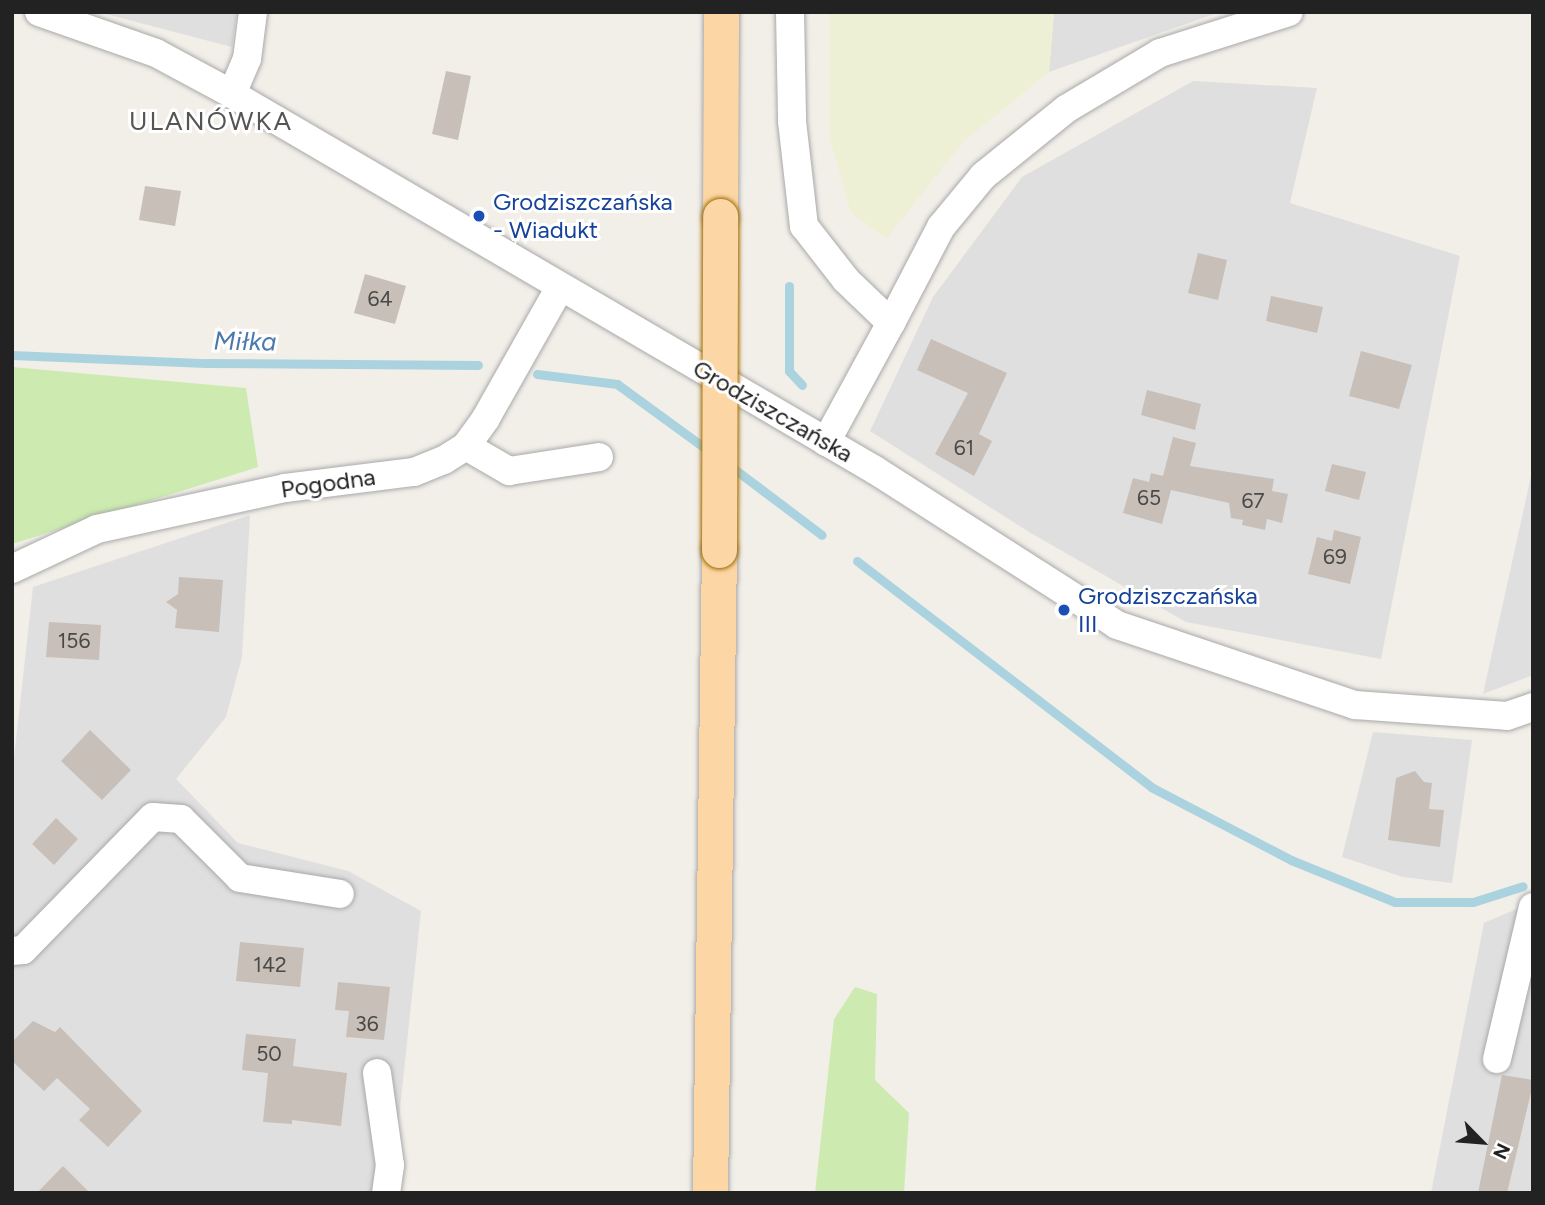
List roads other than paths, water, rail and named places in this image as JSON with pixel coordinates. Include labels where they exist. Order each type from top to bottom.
[{"type":"main road","points":[[710,1193],[719,550],[721,12]]},
{"type":"street","name":"Grodziszczańska","points":[[39,12],[156,53],[232,94],[826,442],[1117,625],[1355,705],[1507,716],[1533,707]]},
{"type":"street","points":[[232,94],[247,59],[253,12]]},
{"type":"street","points":[[790,12],[792,121],[804,226],[846,280],[891,323]]},
{"type":"street","points":[[826,442],[941,227],[983,176],[1066,109],[1160,53],[1289,12]]},
{"type":"street","name":"Pogodna","points":[[12,569],[97,529],[285,488],[414,472],[466,446],[486,418],[560,287]]},
{"type":"street","points":[[466,446],[509,471],[599,457]]},
{"type":"street","points":[[12,951],[23,950],[153,817],[181,819],[240,878],[340,894]]},
{"type":"street","points":[[1497,1059],[1533,907]]},
{"type":"street","points":[[377,1073],[390,1165],[386,1193]]},
{"type":"waterway","points":[[789,286],[789,371],[802,385]]},
{"type":"waterway","name":"Miłka","points":[[12,355],[206,363],[478,365]]},
{"type":"waterway","points":[[537,374],[617,384],[709,451]]},
{"type":"waterway","points":[[729,465],[822,535]]},
{"type":"waterway","points":[[857,561],[1151,787],[1291,860],[1395,902],[1473,902],[1523,886]]},
{"type":"place","name":"Grodziszczańska - Wiadukt","points":[[479,216]]},
{"type":"place","name":"Grodziszczańska III","points":[[1064,610]]},
{"type":"district","name":"ULANÓWKA","points":[[211,122]]}]
